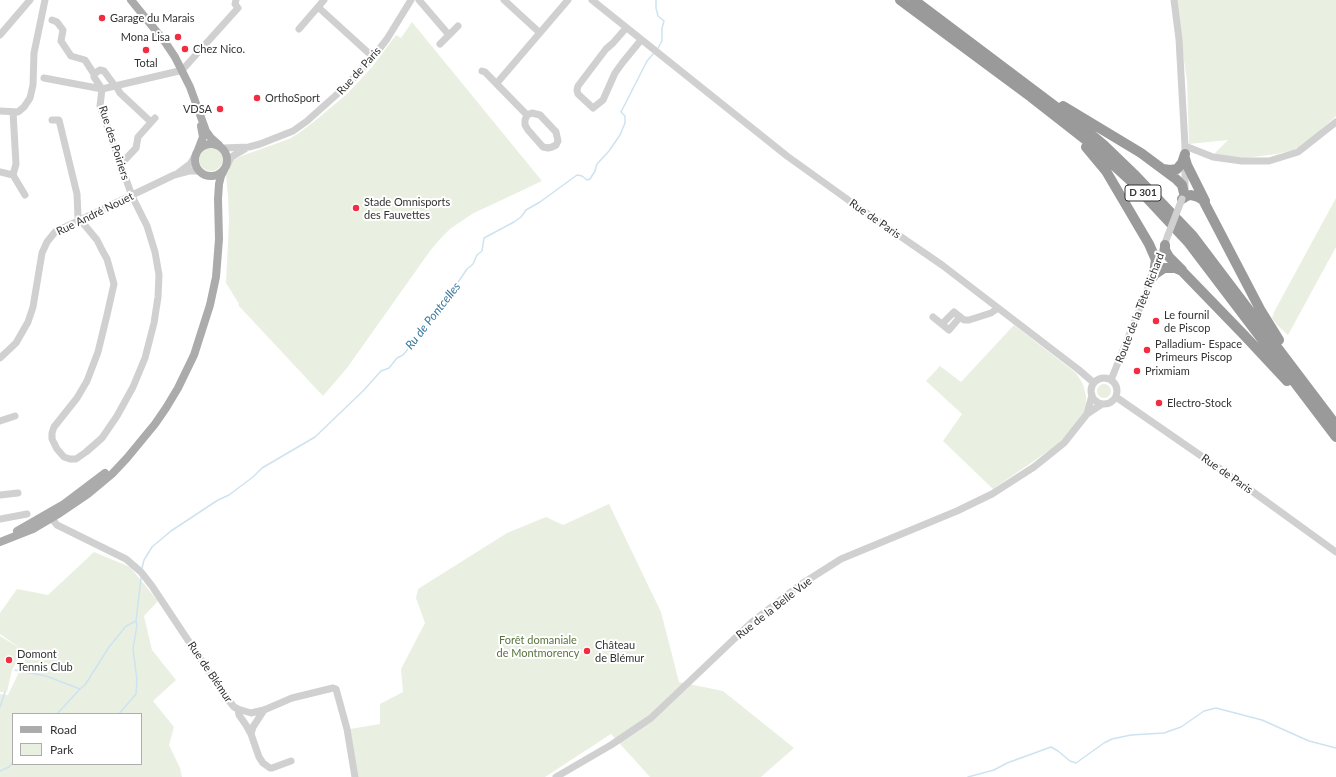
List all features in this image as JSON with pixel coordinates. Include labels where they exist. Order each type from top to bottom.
[{"type":"highway","name":"D 301","points":[[900,0],[1031,97],[1086,140],[1132,182],[1164,215],[1192,248],[1336,437]]},
{"type":"highway","name":"D 301","points":[[914,0],[1080,125],[1104,145],[1163,203],[1193,236],[1336,425]]},
{"type":"highway","points":[[1002,66],[1141,153],[1180,182],[1182,185],[1183,196],[1198,197],[1203,200],[1206,205]]},
{"type":"highway","points":[[1031,97],[1089,150],[1111,178],[1155,256],[1156,263],[1152,277]]},
{"type":"highway","points":[[1158,166],[1170,170],[1177,169],[1182,163],[1185,152]]},
{"type":"highway","points":[[1185,152],[1187,165],[1206,205],[1261,311],[1326,412]]},
{"type":"highway","points":[[1145,236],[1150,242],[1155,244],[1162,244],[1166,240]]},
{"type":"highway","points":[[1166,240],[1165,250],[1169,257],[1269,362],[1336,442]]},
{"type":"highway","points":[[1152,277],[1164,268],[1175,268],[1182,271]]},
{"type":"main road","points":[[0,538],[77,502],[99,485],[127,458],[162,414],[178,388],[194,356],[204,327],[213,292],[219,239],[219,184],[225,168],[227,156],[221,146],[211,138],[206,131],[194,95],[170,54],[150,23],[130,0]]},
{"type":"main road","points":[[180,71],[202,129],[202,140],[196,153],[195,161],[199,170],[212,180],[218,199]]},
{"type":"main road","points":[[196,153],[205,144],[210,143],[221,146]]},
{"type":"main road","points":[[207,176],[216,175],[225,168]]},
{"type":"main road","points":[[0,542],[24,533],[52,515]]},
{"type":"street","points":[[0,35],[30,0]]},
{"type":"street","points":[[0,111],[18,112],[24,107],[30,98],[33,85],[34,53],[45,0]]},
{"type":"street","points":[[180,71],[238,8],[235,4],[236,0]]},
{"type":"street","points":[[299,29],[324,0]]},
{"type":"street","name":"Rue de Paris","points":[[225,168],[234,155],[248,147],[282,136],[299,127],[334,98],[373,57],[387,39],[411,0]]},
{"type":"street","points":[[419,0],[449,35]]},
{"type":"street","points":[[504,0],[540,33]]},
{"type":"street","name":"Rue de Paris","points":[[592,0],[788,156],[865,212],[942,264],[1094,383]]},
{"type":"street","name":"Route de la Tête Richard","points":[[1111,380],[1183,196],[1186,180],[1179,39],[1174,0]]},
{"type":"street","points":[[497,83],[540,33],[563,2]]},
{"type":"street","points":[[318,7],[373,57]]},
{"type":"street","points":[[52,20],[57,22],[63,30],[61,41],[71,56],[85,60],[102,89]]},
{"type":"street","points":[[440,44],[458,26]]},
{"type":"street","points":[[626,28],[613,43],[606,48],[578,86],[578,94],[593,108],[603,100],[615,73],[641,40]]},
{"type":"street","points":[[94,74],[100,70],[104,71],[120,93],[153,120],[138,137],[136,148],[121,164]]},
{"type":"street","name":"Rue des Poiriers","points":[[44,78],[102,89],[180,71]]},
{"type":"street","points":[[482,71],[497,83],[527,115]]},
{"type":"street","name":"Rue des Poiriers","points":[[80,220],[97,240],[107,260],[114,289],[98,352],[87,381],[77,398],[54,427],[52,433],[52,439],[57,449],[64,457],[70,459],[76,459],[102,438],[117,416],[133,387],[145,358],[154,323],[158,297],[159,275],[147,226],[132,196],[100,106],[102,89]]},
{"type":"street","points":[[13,112],[16,164],[13,175]]},
{"type":"street","points":[[532,113],[540,115],[556,132],[558,141],[556,145],[552,148],[543,147],[525,125],[527,115],[532,113]]},
{"type":"street","points":[[52,120],[59,120],[77,194],[78,217],[80,220]]},
{"type":"street","points":[[1185,152],[1242,161],[1269,161],[1298,152],[1336,122]]},
{"type":"street","name":"Rue de Paris","points":[[221,146],[248,147]]},
{"type":"street","name":"Rue André Nouet","points":[[0,358],[16,343],[28,322],[33,307],[42,253],[47,242],[55,232],[174,175],[190,164],[196,153]]},
{"type":"street","name":"Rue André Nouet","points":[[174,175],[199,170]]},
{"type":"street","points":[[0,172],[13,175],[25,195]]},
{"type":"street","points":[[933,316],[948,330],[960,317],[964,320],[969,320],[991,313],[998,308]]},
{"type":"street","points":[[1104,378],[1111,380],[1116,386],[1116,397],[1110,403],[1102,404],[1096,401],[1091,391],[1094,383],[1104,378]]},
{"type":"street","name":"Rue de la Belle Vue","points":[[1088,414],[1092,395]]},
{"type":"street","name":"Rue de Paris","points":[[1116,397],[1249,489],[1336,552]]},
{"type":"street","name":"Rue de la Belle Vue","points":[[556,777],[611,745],[651,718],[752,622],[800,585],[841,559],[957,511],[992,494],[1034,467],[1064,443],[1088,414],[1102,404]]},
{"type":"street","points":[[0,421],[15,416]]},
{"type":"street","points":[[0,495],[18,493]]},
{"type":"street","points":[[0,519],[27,514]]},
{"type":"street","name":"Rue de Blémur","points":[[52,515],[57,525],[126,559],[141,572],[234,707],[252,713],[264,710],[292,698],[333,688],[336,689],[347,729],[355,777]]},
{"type":"street","points":[[238,709],[239,715],[251,734],[259,757],[267,766],[272,768],[291,761]]},
{"type":"street","points":[[251,734],[253,727],[264,710]]},
{"type":"green space","points":[[1175,0],[1336,0],[1336,116],[1304,145],[1293,150],[1277,154],[1245,158],[1214,154],[1228,140],[1189,144],[1187,81]]},
{"type":"green space","name":"Stade Omnisports des Fauvettes","points":[[412,22],[542,181],[472,214],[450,229],[430,251],[347,368],[323,396],[238,305],[239,304],[226,283],[229,221],[226,174],[233,159],[289,139],[316,120],[348,93],[372,67],[396,35],[401,38]]},
{"type":"green space","points":[[211,147],[220,150],[223,159],[220,168],[211,171],[202,168],[199,159],[202,150]]},
{"type":"green space","points":[[1336,198],[1336,247],[1288,335],[1272,318],[1274,312]]},
{"type":"green space","points":[[1014,325],[1076,373],[1083,384],[1086,396],[1086,409],[1060,443],[993,489],[943,441],[962,414],[926,381],[940,366],[961,382]]},
{"type":"green space","points":[[1101,384],[1107,384],[1111,388],[1111,394],[1107,398],[1101,398],[1097,394],[1097,388]]},
{"type":"green space","name":"Forêt domaniale de Montmorency","points":[[609,504],[661,612],[679,682],[723,691],[794,748],[761,777],[650,777],[611,734],[545,777],[358,777],[350,729],[380,724],[380,704],[403,692],[401,669],[425,623],[416,598],[418,589],[507,533],[546,517],[563,525]]},
{"type":"green space","points":[[94,552],[130,567],[158,601],[144,616],[152,650],[176,680],[153,701],[174,727],[169,745],[180,768],[182,777],[0,777],[0,694],[8,695],[28,653],[0,634],[0,613],[17,589],[48,595]]},
{"type":"green space","name":"Domont Tennis Club","points":[[0,636],[23,650],[12,670],[7,692],[0,692]]},
{"type":"waterway","name":"Ru de Pontcelles","points":[[656,0],[658,16],[664,21],[662,28],[662,41],[658,48]]},
{"type":"waterway","name":"Ru de Pontcelles","points":[[142,568],[144,560],[152,547],[171,531],[218,500],[229,495],[253,477],[262,468],[315,437],[364,390],[381,371],[389,368],[397,358],[403,355],[431,322],[467,269],[473,264],[477,255],[482,251],[484,238],[514,222],[521,217],[526,210],[540,202],[577,175],[582,176],[587,180],[590,179],[597,164],[609,151],[620,135],[625,123],[625,116],[621,112],[647,61],[653,54]]},
{"type":"waterway","name":"Ru de Pontcelles","points":[[15,670],[46,676],[80,689],[85,685],[109,647],[126,626],[136,621],[141,578]]},
{"type":"waterway","name":"Ru de Pontcelles","points":[[120,713],[136,694],[137,680],[133,649],[137,625],[136,621]]},
{"type":"waterway","points":[[58,713],[80,689]]},
{"type":"waterway","name":"Ru de Pontcelles","points":[[0,707],[5,692]]},
{"type":"waterway","points":[[968,777],[994,770],[1007,763],[1051,747],[1070,761],[1076,763],[1112,739],[1131,735],[1164,733],[1181,727],[1204,711],[1216,708],[1262,720],[1309,741],[1336,748]]},
{"type":"waterway","points":[[0,771],[9,767],[12,763]]},
{"type":"place","name":"Garage du Marais","points":[[102,18]]},
{"type":"place","name":"Mona Lisa","points":[[178,37]]},
{"type":"place","name":"Chez Nico.","points":[[185,49]]},
{"type":"place","name":"Total","points":[[146,50]]},
{"type":"place","name":"OrthoSport","points":[[257,98]]},
{"type":"place","name":"VDSA","points":[[220,109]]},
{"type":"place","name":"Stade Omnisports des Fauvettes","points":[[356,208]]},
{"type":"place","name":"Le fournil de Piscop","points":[[1156,321]]},
{"type":"place","name":"Palladium- Espace Primeurs Piscop","points":[[1147,350]]},
{"type":"place","name":"Prixmiam","points":[[1137,371]]},
{"type":"place","name":"Electro-Stock","points":[[1159,403]]},
{"type":"place","name":"Château de Blémur","points":[[587,651]]},
{"type":"place","name":"Domont Tennis Club","points":[[9,660]]}]
